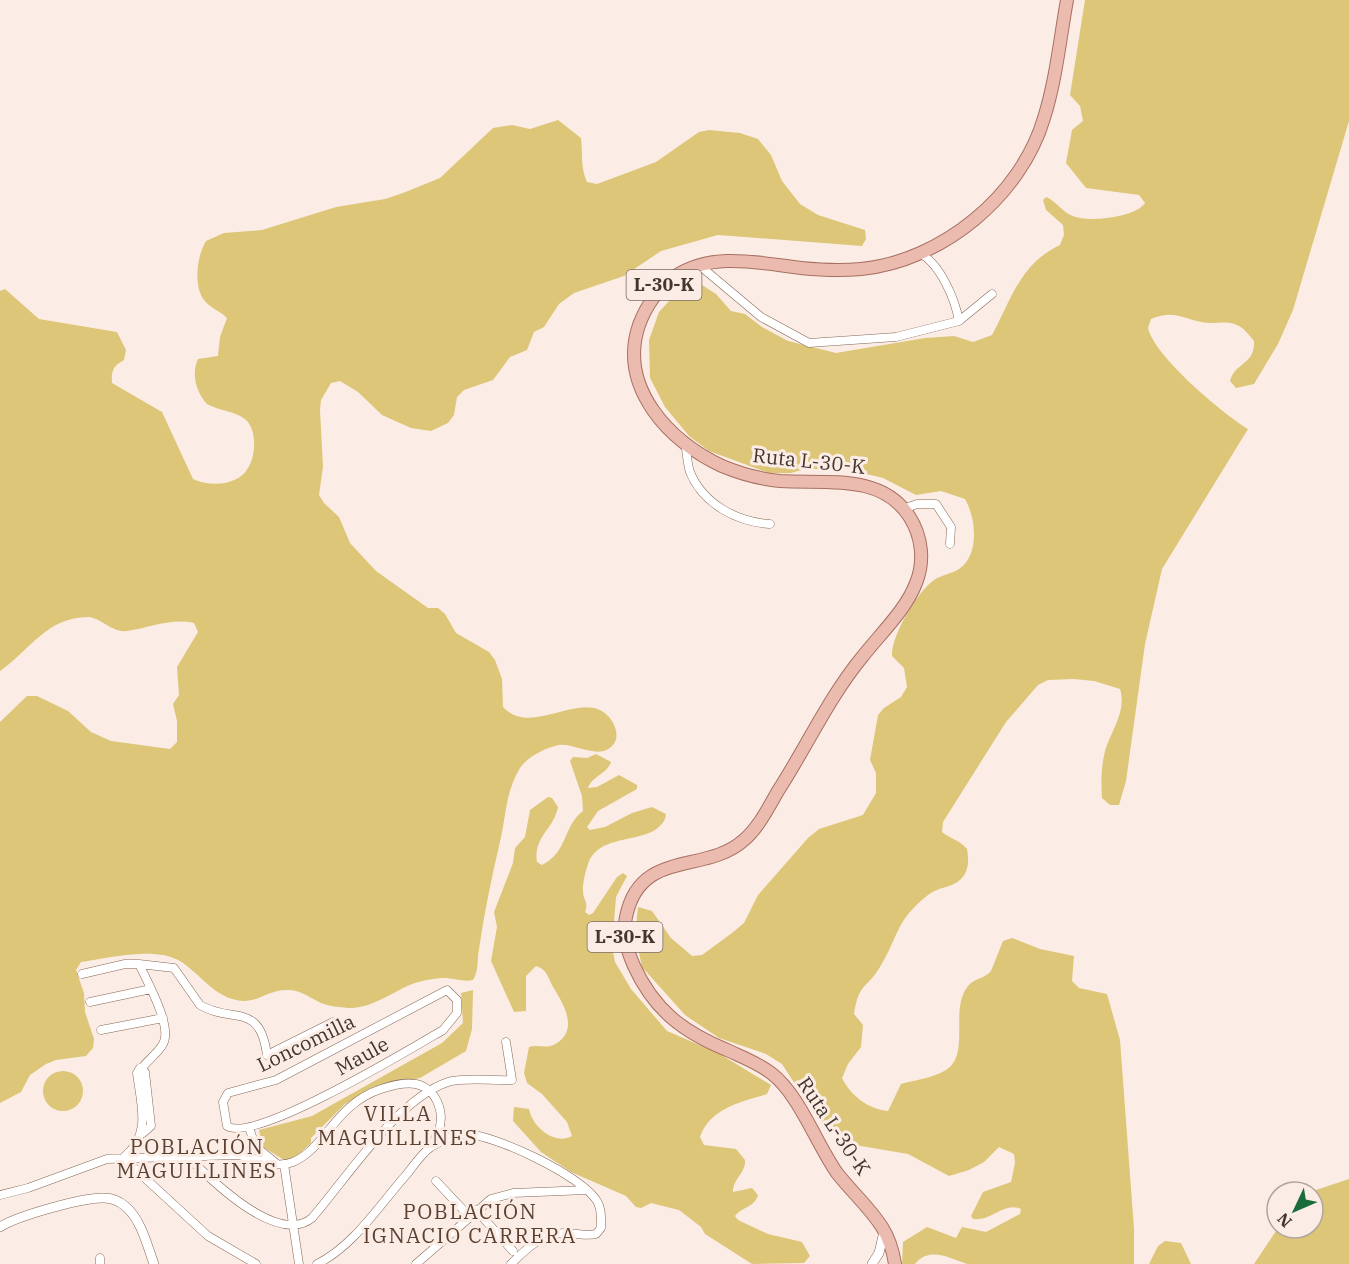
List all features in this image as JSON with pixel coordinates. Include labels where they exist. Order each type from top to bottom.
[{"type":"main road","name":"Ruta L-30-K","points":[[884,1229],[838,1174],[778,1078],[762,1066],[691,1034],[658,1008],[645,990],[629,954],[625,927],[633,897],[649,878],[670,866],[723,854],[744,840],[760,821],[832,697],[908,600],[920,570],[920,546],[916,530],[903,509],[886,494],[866,485],[780,481],[742,473],[706,458],[661,421],[644,395],[635,370],[635,343],[642,318],[656,295],[675,277],[699,265],[727,260],[824,270],[858,270],[883,265],[919,253],[955,234],[987,208],[1010,183],[1029,153],[1046,115],[1067,0]]},
{"type":"main road","name":"L-30-K","points":[[884,1229],[895,1264]]},
{"type":"street","points":[[919,253],[928,257],[948,291],[959,321]]},
{"type":"street","points":[[699,265],[761,317],[809,343],[896,337],[959,321],[992,294]]},
{"type":"street","points":[[685,443],[691,472],[709,498],[730,515],[750,523],[770,524]]},
{"type":"street","points":[[903,509],[917,504],[936,504],[951,527],[950,544]]},
{"type":"street","points":[[82,974],[125,964],[172,967],[182,975],[200,1005],[244,1015],[253,1020],[262,1032],[267,1055],[333,1022]]},
{"type":"street","points":[[123,1158],[134,1149],[143,1133],[136,1073],[165,1040],[162,1018],[139,964]]},
{"type":"street","points":[[90,1002],[151,989]]},
{"type":"street","name":"Loncomilla","points":[[249,1127],[232,1129],[227,1126],[223,1102],[228,1093],[276,1080],[447,990]]},
{"type":"street","name":"Maule","points":[[249,1127],[291,1114],[443,1030],[457,1013],[457,1000],[447,990]]},
{"type":"street","points":[[101,1030],[162,1018]]},
{"type":"street","points":[[188,1157],[225,1190],[251,1209],[280,1225],[294,1226],[312,1218],[373,1143],[430,1090],[450,1081],[512,1080],[506,1042]]},
{"type":"street","points":[[0,1195],[107,1160],[123,1158],[248,1155],[260,1162],[280,1163],[299,1158],[343,1112],[363,1096],[407,1083],[430,1090],[438,1103],[441,1121],[438,1133],[429,1148],[356,1232],[334,1253],[317,1264]]},
{"type":"street","points":[[249,1127],[255,1146],[280,1163],[294,1226],[298,1264]]},
{"type":"street","points":[[429,1148],[456,1136],[479,1136],[523,1152],[564,1174],[587,1190],[599,1203],[601,1228],[598,1232],[592,1235],[564,1233],[550,1236],[532,1244],[511,1264]]},
{"type":"street","points":[[248,1155],[255,1146]]},
{"type":"street","points":[[123,1158],[208,1236],[256,1264]]},
{"type":"street","points":[[436,1181],[469,1216]]},
{"type":"street","points":[[416,1264],[491,1199],[507,1194],[587,1190]]},
{"type":"street","points":[[0,1227],[17,1219],[83,1201],[111,1199],[124,1204],[137,1220],[154,1264]]},
{"type":"street","points":[[476,1210],[513,1251]]},
{"type":"street","points":[[872,1264],[879,1253],[884,1229]]},
{"type":"shaded area","points":[[1085,0],[1349,0],[1349,121],[1293,310],[1278,344],[1254,384],[1236,388],[1230,381],[1236,370],[1251,355],[1253,349],[1254,341],[1240,326],[1201,322],[1175,315],[1151,319],[1148,328],[1153,340],[1176,368],[1207,398],[1248,429],[1162,569],[1145,644],[1126,781],[1119,805],[1110,805],[1102,798],[1101,781],[1105,751],[1120,713],[1122,697],[1120,689],[1094,681],[1074,679],[1048,680],[1038,685],[1006,722],[943,822],[942,832],[967,849],[966,872],[957,882],[932,892],[909,913],[880,967],[858,996],[854,1014],[863,1025],[861,1047],[848,1064],[842,1078],[861,1100],[874,1108],[888,1111],[901,1084],[935,1075],[946,1070],[953,1063],[959,1042],[960,1007],[963,996],[970,983],[986,976],[991,971],[1003,941],[1012,938],[1040,949],[1074,956],[1072,981],[1079,988],[1107,994],[1120,1040],[1134,1229],[1134,1264],[967,1264],[933,1255],[915,1264],[902,1264],[903,1242],[927,1227],[956,1238],[962,1227],[986,1232],[1020,1214],[1021,1209],[1015,1207],[1003,1209],[986,1218],[973,1219],[971,1216],[983,1192],[1011,1182],[1015,1163],[1014,1154],[999,1147],[984,1162],[969,1170],[949,1176],[908,1154],[855,1145],[818,1119],[782,1064],[766,1054],[719,1038],[685,1015],[642,967],[635,934],[638,907],[652,911],[671,938],[692,956],[702,955],[744,923],[758,895],[808,838],[819,829],[863,815],[876,793],[876,773],[870,760],[878,715],[884,708],[901,697],[907,687],[904,668],[892,656],[900,626],[927,586],[937,578],[959,569],[966,563],[973,546],[972,516],[965,499],[941,491],[916,495],[883,478],[846,469],[805,469],[791,473],[769,473],[709,451],[689,436],[665,407],[650,378],[649,340],[659,312],[669,301],[699,283],[716,294],[731,311],[745,314],[762,327],[788,341],[836,353],[925,338],[954,336],[973,342],[992,335],[1026,272],[1046,253],[1060,245],[1064,235],[1063,225],[1046,210],[1043,200],[1046,197],[1069,214],[1090,219],[1122,215],[1140,208],[1145,203],[1139,195],[1086,188],[1066,163],[1072,130],[1083,121],[1080,106],[1070,95]]},
{"type":"shaded area","points":[[558,120],[581,138],[587,182],[597,184],[656,162],[699,132],[709,130],[740,133],[758,139],[771,155],[782,181],[800,204],[818,215],[865,230],[866,239],[862,246],[718,235],[661,251],[624,276],[574,293],[559,304],[544,327],[534,332],[527,350],[510,357],[493,380],[464,390],[457,397],[454,415],[448,423],[431,431],[411,428],[382,415],[358,392],[340,381],[331,383],[321,400],[323,467],[319,495],[339,517],[350,543],[376,571],[428,608],[438,608],[445,614],[456,633],[489,652],[495,660],[502,679],[503,707],[515,716],[529,718],[589,707],[601,711],[612,721],[615,726],[615,742],[610,748],[596,752],[566,745],[554,746],[532,756],[520,768],[509,796],[485,910],[477,969],[473,980],[446,978],[422,981],[361,1007],[348,1008],[320,1003],[292,990],[281,990],[256,999],[236,1000],[213,989],[180,961],[158,954],[131,954],[81,962],[76,970],[84,993],[85,1012],[94,1039],[93,1048],[86,1056],[56,1060],[46,1064],[30,1075],[21,1092],[0,1103],[0,722],[27,696],[37,696],[68,711],[91,732],[111,741],[170,749],[177,742],[177,721],[173,704],[179,695],[177,667],[198,632],[194,623],[168,623],[122,631],[93,618],[74,618],[61,622],[40,636],[0,671],[0,291],[5,289],[39,319],[117,332],[126,350],[124,360],[114,369],[112,383],[162,412],[193,479],[215,484],[230,482],[243,474],[251,463],[254,436],[250,424],[242,417],[207,404],[196,383],[195,371],[198,359],[218,356],[220,337],[227,318],[206,303],[198,287],[200,254],[206,241],[224,233],[262,230],[336,207],[385,199],[403,193],[440,178],[493,128],[512,125],[530,129]]},
{"type":"shaded area","points":[[596,754],[611,762],[588,788],[597,787],[619,775],[637,785],[637,789],[598,811],[587,827],[590,830],[605,827],[632,813],[652,807],[666,814],[658,828],[649,833],[614,842],[594,853],[588,864],[584,881],[585,912],[589,915],[593,913],[617,877],[623,873],[627,876],[616,897],[612,947],[615,962],[631,989],[667,1031],[718,1053],[771,1085],[767,1094],[737,1103],[719,1113],[711,1119],[700,1137],[704,1145],[736,1149],[745,1160],[744,1169],[735,1183],[733,1192],[752,1188],[758,1195],[751,1205],[735,1216],[738,1220],[768,1234],[802,1242],[810,1256],[804,1263],[752,1264],[705,1234],[701,1227],[679,1210],[651,1203],[641,1208],[636,1207],[626,1196],[571,1172],[541,1152],[513,1121],[514,1107],[529,1109],[534,1122],[545,1133],[558,1138],[572,1136],[567,1122],[542,1094],[527,1083],[524,1073],[529,1047],[554,1045],[564,1037],[568,1023],[564,1008],[547,974],[536,966],[526,976],[526,1011],[514,1012],[491,961],[497,927],[494,912],[513,863],[515,848],[525,837],[530,810],[548,797],[552,798],[558,807],[556,815],[538,846],[537,862],[542,865],[557,853],[572,824],[583,811],[582,796],[570,761],[573,757],[587,758]]},
{"type":"shaded area","points":[[473,990],[472,1029],[466,1051],[420,1078],[373,1087],[345,1104],[311,1138],[311,1143],[296,1157],[284,1160],[263,1147],[259,1130],[312,1116],[442,1043],[463,1023],[461,993]]},
{"type":"shaded area","points":[[63,1071],[71,1072],[77,1077],[82,1083],[82,1099],[77,1105],[71,1110],[63,1111],[55,1110],[49,1105],[44,1099],[43,1091],[44,1083],[49,1077],[55,1072]]},
{"type":"shaded area","points":[[1349,1179],[1349,1264],[1254,1264],[1270,1240],[1325,1240],[1325,1187]]},
{"type":"shaded area","points":[[1165,1241],[1181,1243],[1191,1264],[1149,1264],[1158,1246]]},
{"type":"district","name":"VILLA MAGUILLINES","points":[[398,1126]]},
{"type":"district","name":"POBLACIÓN MAGUILLINES","points":[[197,1159]]},
{"type":"district","name":"POBLACIÓN IGNACIO CARRERA","points":[[470,1224]]}]
